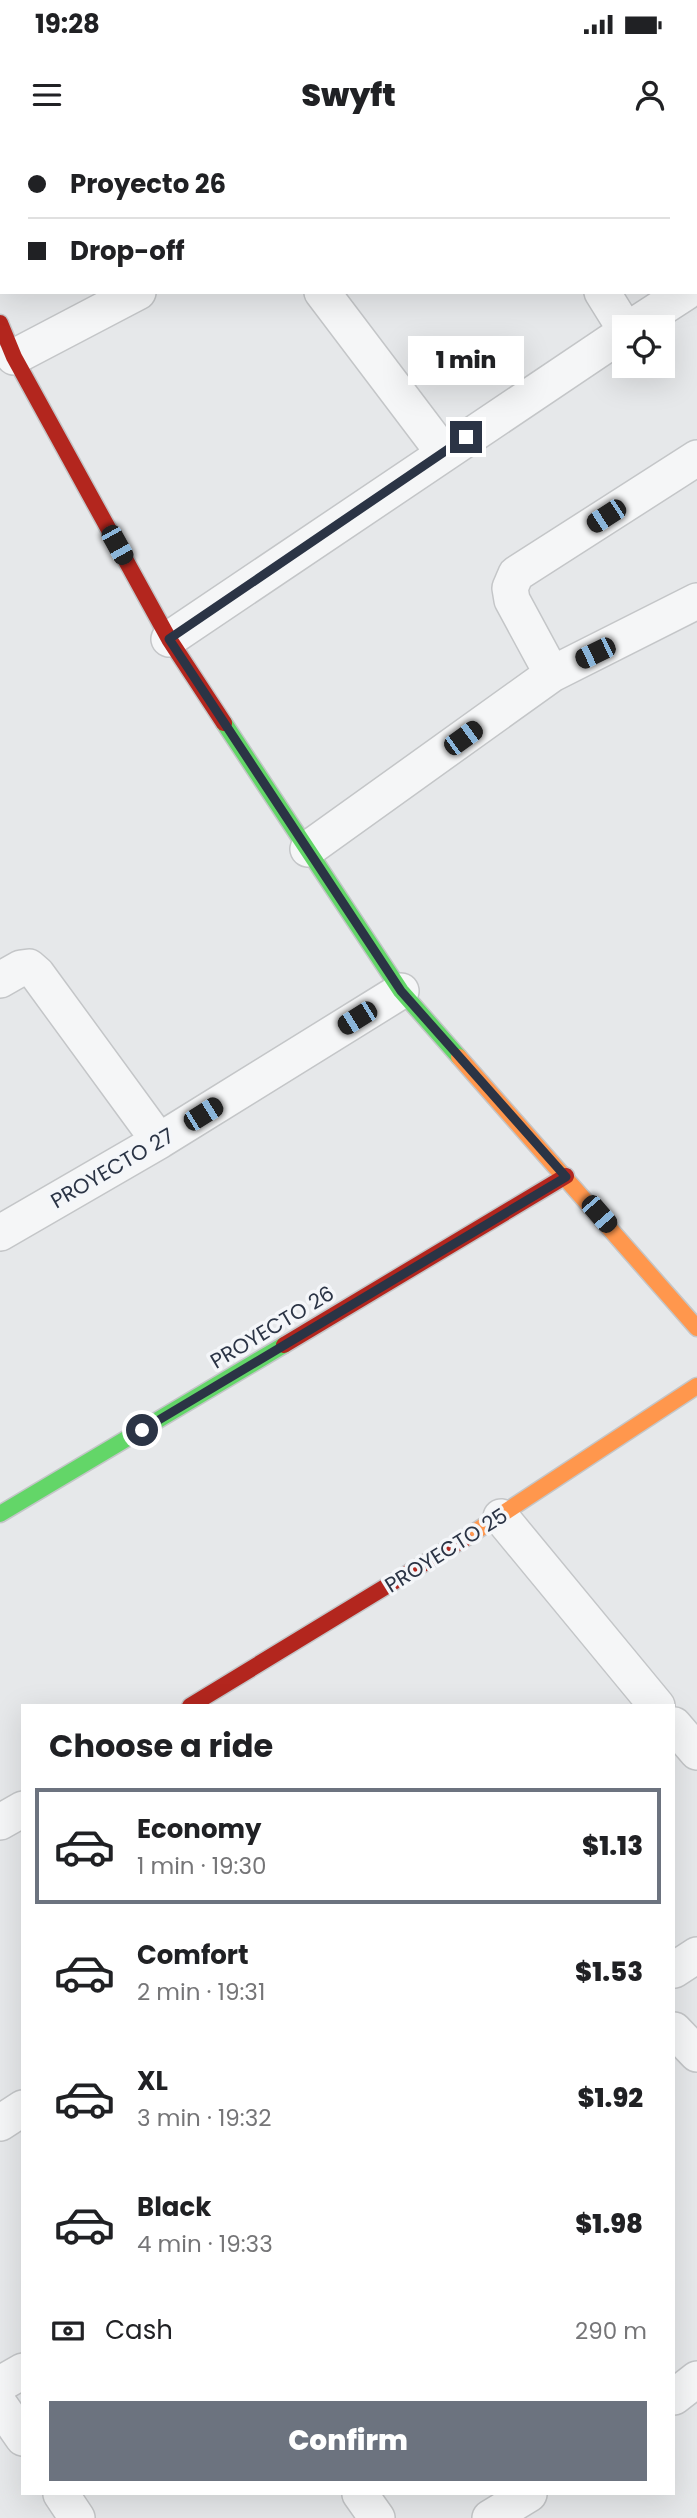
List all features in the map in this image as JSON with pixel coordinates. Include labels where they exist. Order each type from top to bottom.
[{"type":"street","points":[[15,357],[134,294]]},
{"type":"street","points":[[323,294],[443,452]]},
{"type":"street","points":[[603,294],[616,315]]},
{"type":"street","points":[[651,315],[683,294]]},
{"type":"street","points":[[0,323],[15,357],[169,639],[401,991],[697,1328]]},
{"type":"street","points":[[169,639],[612,339]]},
{"type":"street","points":[[552,674],[512,600],[510,588],[516,574],[697,458]]},
{"type":"street","points":[[308,849],[552,674],[692,614]]},
{"type":"street","points":[[15,974],[37,974],[159,1141]]},
{"type":"street","name":"PROYECTO 27","points":[[0,1233],[159,1141],[401,991]]},
{"type":"street","name":"PROYECTO 26","points":[[0,1514],[566,1177]]},
{"type":"street","name":"PROYECTO 25","points":[[193,1704],[501,1517],[697,1386]]},
{"type":"street","points":[[501,1517],[654,1704]]},
{"type":"street","points":[[675,1728],[697,1752]]},
{"type":"street","points":[[0,1822],[21,1809]]},
{"type":"street","points":[[675,1969],[697,1955]]},
{"type":"street","points":[[675,2031],[697,2054]]},
{"type":"street","points":[[0,2123],[21,2109]]},
{"type":"street","points":[[0,2384],[21,2372]]},
{"type":"street","points":[[675,2396],[697,2379]]},
{"type":"street","points":[[0,2405],[21,2435]]},
{"type":"street","points":[[62,2495],[77,2518]]},
{"type":"street","points":[[361,2495],[377,2518]]},
{"type":"street","points":[[490,2518],[526,2495]]},
{"type":"traffic: fast","points":[[224,723],[401,991],[459,1057]]},
{"type":"traffic: fast","points":[[0,1514],[284,1345]]},
{"type":"traffic: slow","points":[[459,1057],[697,1328]]},
{"type":"traffic: slow","points":[[464,1539],[697,1386]]},
{"type":"traffic: jam","points":[[0,323],[14,357],[169,639],[224,723]]},
{"type":"traffic: jam","points":[[284,1345],[566,1176]]},
{"type":"traffic: jam","points":[[193,1704],[464,1539]]},
{"type":"route","points":[[142,1430],[566,1177],[401,991],[169,639],[466,437]]}]
